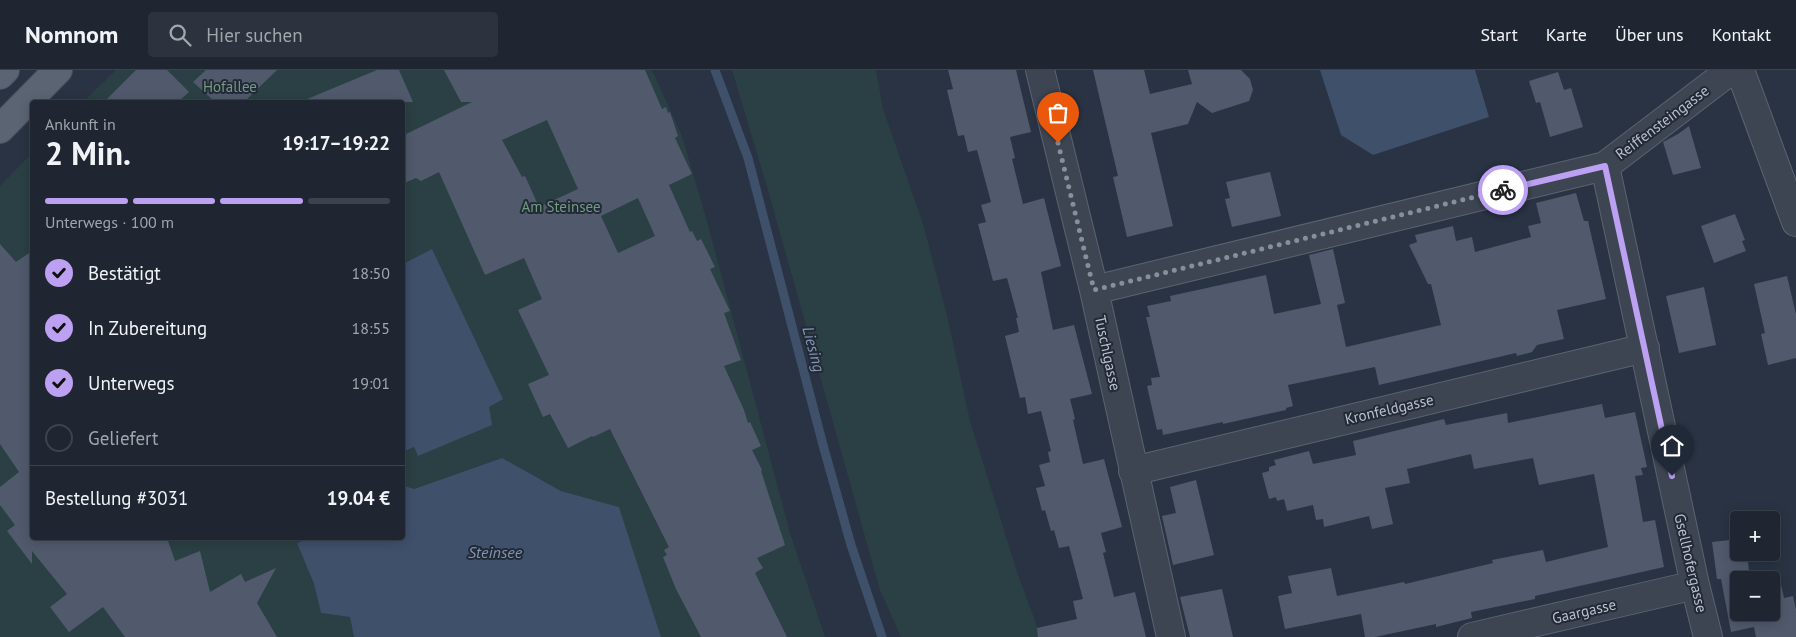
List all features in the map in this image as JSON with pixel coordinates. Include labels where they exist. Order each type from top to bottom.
[{"type":"main road","points":[[0,75],[5,70]]},
{"type":"main road","points":[[0,129],[58,70]]},
{"type":"street","name":"Tuschlgasse","points":[[1040,70],[1094,290],[1171,637]]},
{"type":"street","name":"Reiffensteingasse","points":[[1094,290],[1605,166],[1731,70]]},
{"type":"street","points":[[1740,70],[1796,222]]},
{"type":"street","name":"Gsellhofergasse","points":[[1605,166],[1695,585],[1708,637]]},
{"type":"street","name":"Kronfeldgasse","points":[[1133,471],[1645,348]]},
{"type":"street","name":"Gaargasse","points":[[1472,637],[1695,585]]},
{"type":"green space","name":"Am Steinsee","points":[[116,70],[652,70],[682,136],[708,225],[790,533],[825,637],[661,637],[619,507],[561,491],[502,458],[414,489],[405,486],[405,451],[414,447],[418,456],[432,249],[405,263],[405,100],[85,100]]},
{"type":"green space","points":[[732,70],[876,70],[883,109],[923,224],[946,311],[970,421],[1018,575],[1041,637],[901,637],[880,590],[768,190]]},
{"type":"green space","points":[[30,155],[30,540],[304,540],[297,543],[314,584],[321,613],[350,617],[354,637],[0,637],[0,186]]},
{"type":"water","points":[[1320,70],[1475,70],[1489,117],[1373,155],[1341,135]]},
{"type":"water","points":[[432,249],[503,399],[489,407],[492,425],[418,456],[414,447],[405,451],[405,263]]},
{"type":"water","name":"Steinsee","points":[[502,458],[561,491],[619,507],[661,637],[354,637],[350,617],[321,613],[314,584],[297,543],[304,540],[405,540],[405,486],[414,489]]},
{"type":"building","points":[[136,70],[167,70],[189,92],[180,100],[106,100]]},
{"type":"building","points":[[206,70],[277,70],[246,100],[213,100],[193,82]]},
{"type":"building","points":[[377,70],[399,70],[413,102],[405,102],[405,100],[305,100]]},
{"type":"building","name":"Am Steinsee","points":[[444,70],[645,70],[662,109],[666,107],[668,113],[670,112],[678,136],[675,138],[692,174],[669,185],[690,232],[692,231],[697,241],[701,239],[715,267],[710,269],[730,311],[724,313],[741,360],[724,366],[748,423],[750,422],[761,446],[752,450],[762,470],[785,545],[757,558],[763,568],[755,573],[787,637],[701,637],[676,589],[663,557],[667,555],[664,550],[669,547],[610,429],[568,448],[550,414],[543,417],[528,384],[549,375],[518,310],[542,299],[524,258],[485,275],[439,172],[421,181],[416,178],[405,183],[405,135],[472,102],[461,102]],"holes":[[[547,120],[578,189],[539,207],[525,176],[522,177],[502,140]],[[638,198],[655,236],[618,253],[601,216]]]},
{"type":"building","points":[[948,70],[1016,70],[1031,132],[1010,137],[1015,158],[1012,159],[1023,204],[1044,198],[1061,266],[1041,272],[1053,330],[1074,325],[1092,394],[1070,399],[1083,464],[1104,459],[1122,527],[1101,533],[1106,552],[1103,553],[1114,597],[1135,592],[1146,637],[1038,637],[1037,628],[1077,619],[1073,601],[1083,599],[1069,546],[1059,548],[1054,530],[1051,531],[1045,510],[1042,511],[1036,488],[1045,486],[1039,465],[1050,462],[1048,452],[1051,451],[1041,411],[1028,414],[1025,397],[1020,398],[1005,336],[1019,332],[1016,318],[1018,318],[1007,278],[993,281],[978,224],[986,222],[981,205],[991,202],[977,150],[968,152],[964,135],[958,136],[947,90],[953,89]]},
{"type":"building","points":[[1093,70],[1144,70],[1150,94],[1192,84],[1188,70],[1241,70],[1250,79],[1253,90],[1249,101],[1212,113],[1197,102],[1188,124],[1151,133],[1173,226],[1127,237],[1113,177],[1118,176]]},
{"type":"building","points":[[1558,72],[1564,90],[1571,88],[1583,127],[1550,137],[1540,102],[1536,103],[1529,81]]},
{"type":"building","points":[[1689,126],[1701,168],[1673,175],[1663,142]]},
{"type":"building","points":[[1270,172],[1281,216],[1232,227],[1225,199],[1230,198],[1226,182]]},
{"type":"building","points":[[1576,193],[1584,221],[1588,221],[1606,299],[1557,310],[1564,339],[1537,345],[1532,352],[1517,356],[1516,353],[1379,385],[1375,367],[1288,385],[1293,406],[1286,408],[1286,410],[1163,435],[1162,429],[1157,430],[1147,386],[1152,385],[1151,378],[1160,377],[1146,317],[1150,317],[1147,306],[1171,301],[1170,296],[1266,275],[1274,314],[1321,304],[1309,255],[1333,249],[1345,303],[1337,305],[1346,347],[1441,325],[1431,284],[1428,284],[1409,245],[1417,242],[1415,235],[1453,226],[1456,241],[1472,237],[1475,252],[1531,237],[1528,226],[1541,223],[1536,203]]},
{"type":"building","points":[[1735,214],[1745,240],[1742,241],[1746,251],[1714,263],[1701,226]]},
{"type":"building","points":[[0,244],[16,262],[30,252],[30,540],[168,540],[175,561],[200,551],[210,592],[241,574],[245,582],[276,568],[257,603],[277,637],[125,637],[103,607],[69,632],[50,607],[67,594],[32,551],[32,564],[7,531],[15,525],[0,505],[0,487],[19,472],[0,444]]},
{"type":"building","points":[[1787,276],[1796,314],[1796,358],[1768,365],[1761,334],[1765,333],[1754,284]]},
{"type":"building","points":[[1704,287],[1716,345],[1679,353],[1666,296]]},
{"type":"building","points":[[1602,404],[1605,418],[1635,412],[1647,467],[1641,468],[1643,475],[1635,476],[1643,522],[1655,520],[1664,567],[1535,596],[1535,599],[1471,612],[1472,618],[1436,627],[1436,624],[1375,637],[1365,637],[1361,614],[1285,629],[1278,596],[1292,593],[1288,576],[1331,568],[1337,596],[1404,582],[1405,584],[1493,563],[1492,560],[1543,550],[1546,562],[1608,547],[1594,474],[1539,485],[1533,458],[1474,469],[1471,454],[1407,469],[1410,483],[1385,488],[1393,524],[1372,529],[1369,516],[1324,527],[1323,519],[1316,520],[1313,505],[1287,511],[1284,499],[1277,501],[1276,497],[1269,499],[1262,473],[1269,471],[1269,467],[1276,465],[1274,460],[1309,451],[1313,464],[1356,455],[1353,441],[1444,419],[1446,425],[1507,413],[1508,423]]},
{"type":"building","points":[[1196,480],[1214,555],[1173,565],[1162,516],[1176,513],[1170,487]]},
{"type":"building","points":[[1730,540],[1730,561],[1748,561],[1749,571],[1730,571],[1730,621],[1780,621],[1780,580],[1784,598],[1793,596],[1796,609],[1796,637],[1756,637],[1754,627],[1731,632],[1721,579],[1717,579],[1712,542]]},
{"type":"building","points":[[1222,589],[1233,637],[1190,637],[1180,597]]},
{"type":"waterway","name":"Liesing","points":[[715,70],[748,158],[823,445],[851,545],[882,637]]},
{"type":"way so far","points":[[1058,143],[1094,290],[1503,190]]},
{"type":"route","points":[[1503,190],[1605,166],[1672,476]]},
{"type":"park label","name":"Hofallee","points":[[230,86]]}]
